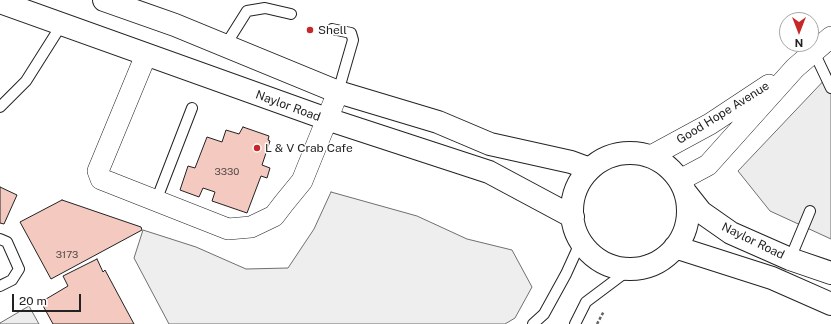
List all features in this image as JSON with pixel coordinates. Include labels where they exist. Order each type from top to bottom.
[{"type":"main road","points":[[104,0],[175,25],[338,92],[438,122],[490,144],[571,162],[590,169]]},
{"type":"main road","name":"Naylor Road","points":[[0,2],[327,119],[488,172],[572,218]]},
{"type":"main road","points":[[634,153],[651,156],[667,166],[683,187],[689,212],[685,231],[676,248],[658,262],[647,266],[630,269],[610,265],[594,256],[581,241],[575,230],[572,218],[573,200],[579,183],[590,169],[603,159],[618,154],[634,153]]},
{"type":"main road","name":"Naylor Road","points":[[683,187],[701,212],[731,233],[790,259],[830,270]]},
{"type":"main road","points":[[676,248],[772,278],[831,304]]},
{"type":"street","name":"Good Hope Avenue","points":[[819,48],[831,37]]},
{"type":"street","name":"Good Hope Avenue","points":[[651,156],[710,124],[795,68],[814,52]]},
{"type":"street","points":[[146,55],[98,171],[101,179],[228,229],[251,227],[274,216],[302,180],[338,92]]},
{"type":"street","name":"Good Hope Avenue","points":[[683,187],[708,165],[795,68]]},
{"type":"lane","points":[[225,46],[247,11],[265,8],[291,14]]},
{"type":"lane","points":[[0,106],[26,81],[62,24]]},
{"type":"lane","points":[[332,29],[351,33],[353,40],[338,92]]},
{"type":"lane","points":[[814,52],[831,88]]},
{"type":"lane","points":[[156,201],[192,108]]},
{"type":"lane","points":[[790,259],[810,211]]},
{"type":"lane","points":[[0,239],[6,242],[20,269],[12,280],[0,286]]},
{"type":"lane","points":[[533,324],[544,314],[566,274],[581,241]]},
{"type":"lane","points":[[575,324],[586,302],[630,269]]},
{"type":"path","points":[[597,324],[606,307]]},
{"type":"shaded area","points":[[831,73],[831,239],[770,211],[738,171]]},
{"type":"shaded area","points":[[331,192],[417,216],[467,239],[512,250],[532,287],[515,318],[505,324],[169,324],[134,258],[143,230],[196,247],[246,269],[288,268],[314,229]]},
{"type":"shaded area","points":[[29,306],[39,324],[0,324],[0,323]]},
{"type":"building","points":[[243,127],[269,136],[268,140],[270,141],[262,165],[270,168],[267,178],[261,176],[247,213],[212,201],[215,192],[203,188],[199,197],[180,190],[188,166],[195,168],[207,137],[222,142],[226,130],[239,134]]},
{"type":"building","points":[[0,187],[17,195],[4,224],[0,223]]},
{"type":"building","points":[[62,200],[141,227],[142,230],[51,279],[20,222]]},
{"type":"building","points":[[97,259],[103,272],[105,270],[134,324],[53,324],[41,302],[68,286],[63,276]]},
{"type":"place","name":"Shell","points":[[310,30]]},
{"type":"place","name":"L & V Crab Cafe","points":[[257,148]]}]
